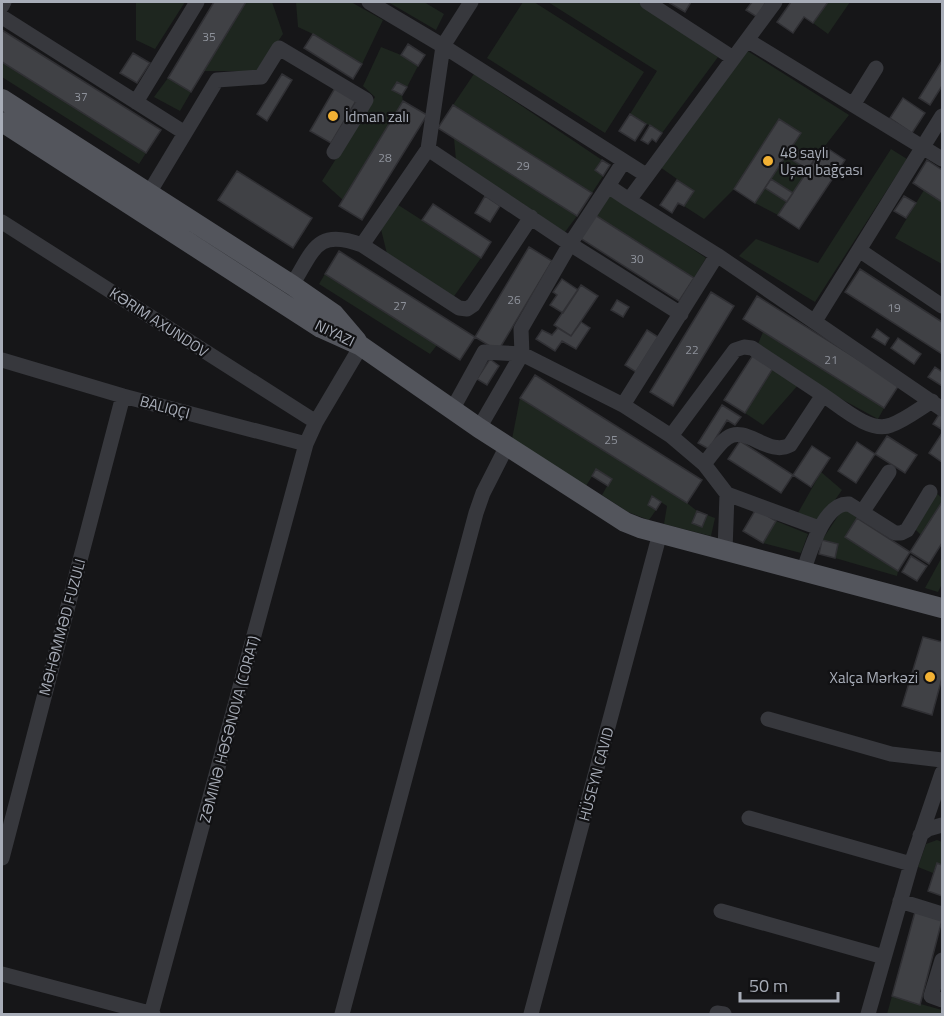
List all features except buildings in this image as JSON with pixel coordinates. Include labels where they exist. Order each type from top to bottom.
[{"type":"main road","name":"NIYAZI","points":[[2,99],[321,328],[361,346]]},
{"type":"main road","name":"NIYAZI","points":[[2,122],[292,285],[334,314],[361,346]]},
{"type":"main road","points":[[361,346],[479,428],[616,517],[640,528],[942,608]]},
{"type":"street","points":[[2,6],[4,2]]},
{"type":"street","points":[[136,102],[197,2]]},
{"type":"street","points":[[369,2],[443,45],[646,175]]},
{"type":"street","points":[[362,245],[428,149],[443,45],[471,2]]},
{"type":"street","points":[[647,2],[733,58]]},
{"type":"street","points":[[629,200],[776,2]]},
{"type":"street","points":[[2,17],[185,133]]},
{"type":"street","points":[[747,40],[942,159]]},
{"type":"street","points":[[144,201],[218,80],[261,77],[279,48],[366,100],[334,152]]},
{"type":"street","points":[[853,105],[876,68]]},
{"type":"street","points":[[814,321],[942,116]]},
{"type":"street","points":[[428,149],[570,244],[681,314]]},
{"type":"street","points":[[479,428],[522,354],[521,329],[570,244],[624,161]]},
{"type":"street","points":[[608,186],[717,255],[937,405]]},
{"type":"street","points":[[292,285],[317,245],[329,239],[343,238],[362,245],[459,308],[466,309],[473,304],[531,217]]},
{"type":"street","name":"KƏRIM AXUNDOV","points":[[2,222],[316,422]]},
{"type":"street","points":[[859,250],[942,306]]},
{"type":"street","points":[[623,405],[717,255]]},
{"type":"street","name":"ZƏMINƏ HƏSƏNOVA (CORAT)","points":[[152,1014],[306,444],[316,422],[361,346]]},
{"type":"street","points":[[671,436],[735,350],[744,347],[752,348],[869,425],[880,428],[890,426],[937,405]]},
{"type":"street","points":[[452,410],[484,352],[522,354],[623,405],[671,436],[704,464],[727,494],[819,528]]},
{"type":"street","points":[[2,360],[123,396],[306,444]]},
{"type":"street","points":[[704,464],[727,438],[735,434],[744,435],[774,448],[783,449],[790,446],[823,395]]},
{"type":"street","name":"MƏHƏMMƏD FUZULI","points":[[2,858],[123,396]]},
{"type":"street","points":[[342,1014],[476,513],[483,493],[507,446]]},
{"type":"street","points":[[863,511],[889,472]]},
{"type":"street","points":[[803,572],[819,528],[842,503],[863,511],[895,532],[901,533],[907,530],[930,492]]},
{"type":"street","points":[[725,551],[727,494]]},
{"type":"street","name":"HÜSEYN CAVID","points":[[531,1014],[660,533]]},
{"type":"street","points":[[768,719],[891,754],[942,760]]},
{"type":"street","points":[[868,1014],[911,864],[942,773]]},
{"type":"street","points":[[749,818],[911,864]]},
{"type":"street","points":[[920,835],[928,829],[942,825]]},
{"type":"street","points":[[900,901],[942,914]]},
{"type":"street","points":[[721,911],[884,957]]},
{"type":"street","points":[[942,960],[931,996],[942,1000]]},
{"type":"street","points":[[2,974],[152,1014]]},
{"type":"shaded area","points":[[136,2],[185,2],[155,49],[136,40]]},
{"type":"shaded area","points":[[246,2],[272,2],[283,34],[258,71],[204,71]]},
{"type":"shaded area","points":[[296,2],[351,2],[383,20],[362,64],[298,27]]},
{"type":"shaded area","points":[[388,2],[424,2],[444,14],[436,30]]},
{"type":"shaded area","points":[[523,2],[534,2],[644,72],[605,133],[487,58]]},
{"type":"shaded area","points":[[548,2],[637,2],[718,57],[662,133],[630,114],[657,71]]},
{"type":"shaded area","points":[[828,2],[850,2],[828,34],[813,23]]},
{"type":"shaded area","points":[[381,47],[401,55],[418,66],[407,87],[397,82],[393,90],[402,95],[403,101],[343,200],[322,181],[375,97],[363,86]]},
{"type":"shaded area","points":[[746,50],[849,115],[814,160],[792,146],[734,189],[704,219],[684,206],[694,191],[660,167]]},
{"type":"shaded area","points":[[2,62],[146,153],[139,164],[2,77]]},
{"type":"shaded area","points":[[474,74],[602,160],[595,170],[603,176],[592,193],[453,105]]},
{"type":"shaded area","points":[[168,78],[191,92],[180,111],[154,97]]},
{"type":"shaded area","points":[[454,138],[577,216],[565,232],[456,160]]},
{"type":"shaded area","points":[[891,149],[907,159],[815,302],[739,256],[756,239],[818,263]]},
{"type":"shaded area","points":[[786,156],[808,170],[793,193],[771,179]]},
{"type":"shaded area","points":[[765,188],[787,202],[778,215],[755,203]]},
{"type":"shaded area","points":[[924,190],[942,202],[942,264],[895,238]]},
{"type":"shaded area","points":[[609,193],[706,258],[694,278],[595,215]]},
{"type":"shaded area","points":[[392,201],[481,258],[450,302],[389,262],[379,221]]},
{"type":"shaded area","points":[[325,274],[437,345],[430,354],[319,284]]},
{"type":"shaded area","points":[[763,332],[884,408],[878,419],[834,395],[758,344]]},
{"type":"shaded area","points":[[775,365],[799,384],[763,425],[745,413]]},
{"type":"shaded area","points":[[520,398],[687,503],[697,511],[692,523],[702,527],[707,515],[715,518],[711,536],[664,524],[667,506],[653,497],[648,505],[656,510],[649,520],[628,512],[602,495],[611,479],[596,470],[586,486],[512,439]]},
{"type":"shaded area","points":[[821,472],[842,490],[818,524],[798,513]]},
{"type":"shaded area","points":[[934,491],[942,498],[942,502],[921,535],[912,526]]},
{"type":"shaded area","points":[[844,507],[857,518],[845,537],[898,571],[897,576],[835,558],[838,544],[822,540]]},
{"type":"shaded area","points":[[776,521],[808,534],[801,553],[763,543]]},
{"type":"shaded area","points":[[942,557],[942,584],[938,592],[925,588]]},
{"type":"shaded area","points":[[937,840],[942,842],[942,865],[937,863],[933,873],[918,867],[926,844]]},
{"type":"shaded area","points":[[892,996],[942,1010],[942,1014],[887,1014]]},
{"type":"place","name":"İdman zalı","points":[[333,116]]},
{"type":"place","name":"48 saylı Uşaq bağçası","points":[[768,161]]},
{"type":"place","name":"Xalça Mərkəzi","points":[[930,677]]}]
